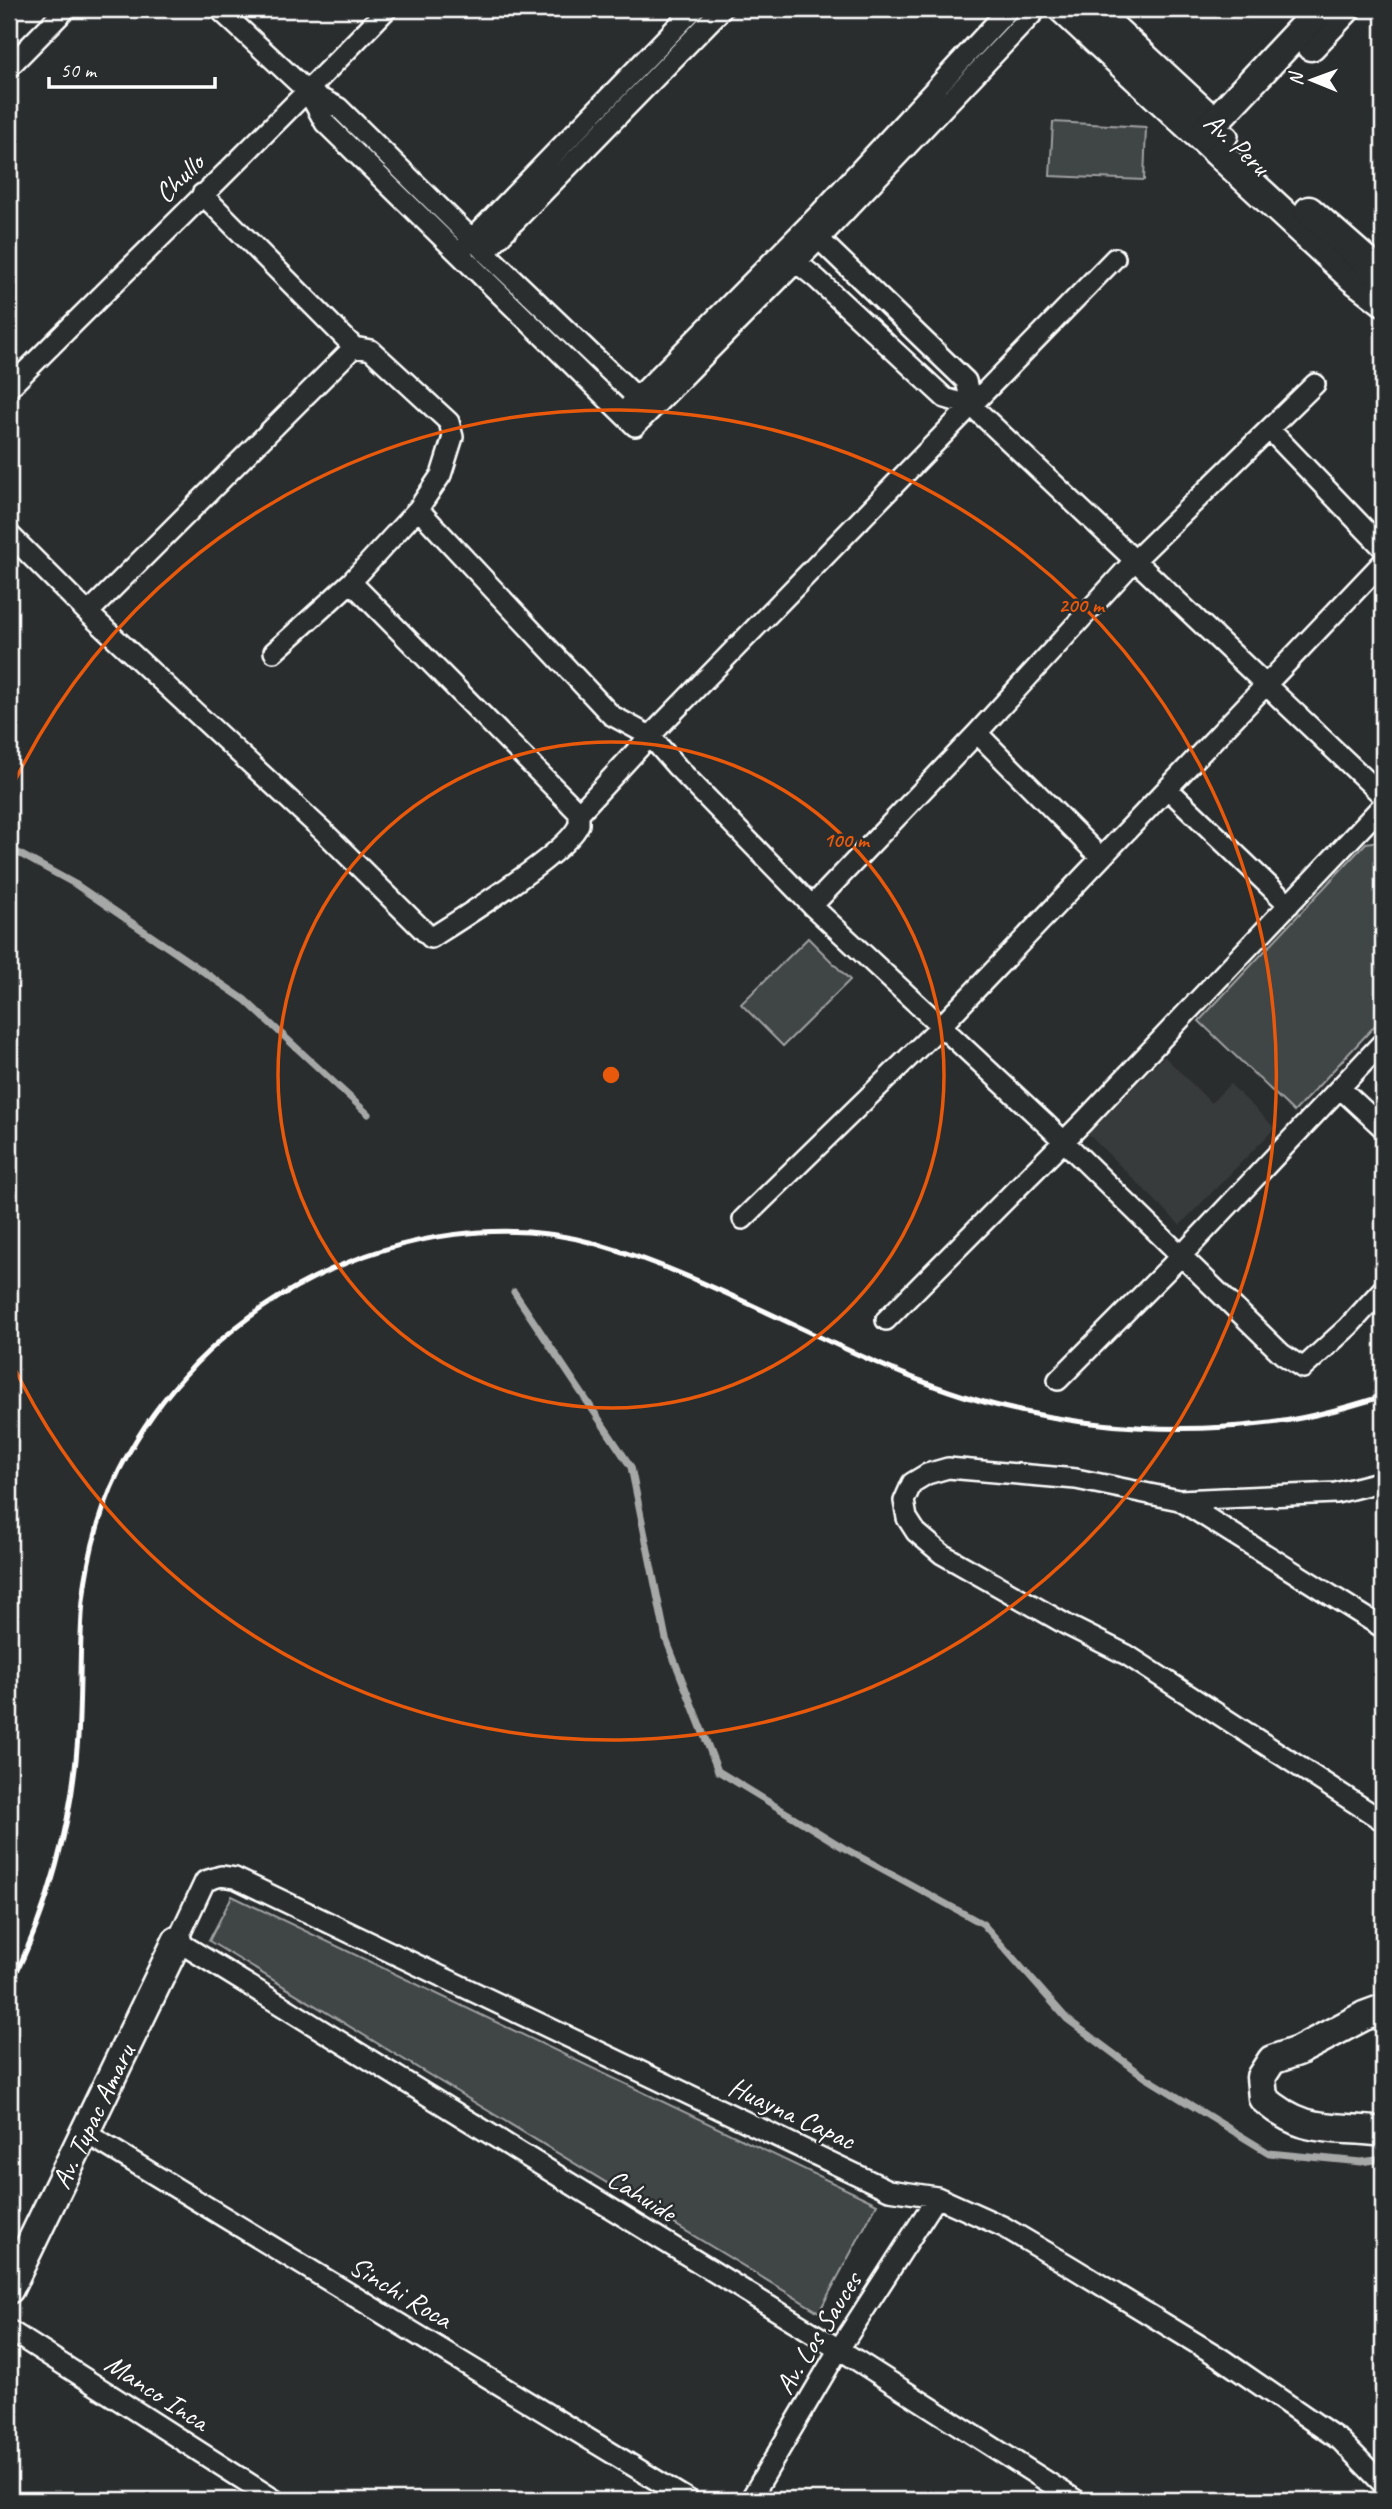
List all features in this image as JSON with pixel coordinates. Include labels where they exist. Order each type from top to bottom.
[{"type":"street","points":[[9,67],[66,9]]},
{"type":"street","points":[[219,9],[308,92],[339,108],[635,426],[644,404],[1009,9]]},
{"type":"street","name":"Chullo","points":[[9,388],[308,92],[387,9]]},
{"type":"street","points":[[472,249],[694,9]]},
{"type":"street","points":[[472,249],[722,9]]},
{"type":"street","points":[[644,404],[819,239],[1038,9]]},
{"type":"street","points":[[1063,9],[1215,136],[1353,278],[1383,301]]},
{"type":"street","name":"Av. Peru","points":[[1092,9],[1215,136],[1383,276]]},
{"type":"street","points":[[1215,136],[1320,9]]},
{"type":"street","points":[[1215,136],[1346,9]]},
{"type":"street","points":[[202,194],[354,347],[371,350],[449,422],[453,437],[441,475],[418,509],[351,582],[274,652]]},
{"type":"street","points":[[819,239],[966,381],[972,406]]},
{"type":"street","points":[[472,249],[644,404]]},
{"type":"street","points":[[9,534],[88,613],[323,831],[431,938],[524,876],[567,841],[579,823],[579,813],[650,736],[1115,258]]},
{"type":"street","points":[[796,262],[945,398],[972,406],[1383,796]]},
{"type":"street","points":[[88,613],[354,347]]},
{"type":"street","points":[[812,906],[977,733],[1134,561],[1315,384]]},
{"type":"street","points":[[1270,430],[1383,548]]},
{"type":"street","points":[[418,509],[611,715],[650,736],[812,906],[1065,1141],[1282,1354],[1303,1368],[1348,1327],[1383,1289]]},
{"type":"street","points":[[743,1219],[943,1025],[1383,562]]},
{"type":"street","points":[[351,582],[579,813]]},
{"type":"street","points":[[977,733],[1101,858]]},
{"type":"street","points":[[1168,789],[1289,905]]},
{"type":"street","points":[[886,1320],[1065,1141],[1383,805]]},
{"type":"street","points":[[1058,1380],[1181,1256],[1383,1042]]},
{"type":"street","points":[[1340,1088],[1383,1128]]},
{"type":"street","points":[[1383,1481],[1336,1493],[1179,1500],[1076,1479],[948,1468],[927,1474],[912,1483],[904,1501],[907,1518],[916,1532],[942,1554],[1067,1625],[1127,1654],[1383,1821]]},
{"type":"street","points":[[1179,1500],[1383,1628]]},
{"type":"street","name":"Huayna Capac","points":[[177,1941],[205,1881],[221,1876],[234,1878],[889,2190],[937,2197],[1004,2227],[1222,2359],[1341,2441],[1383,2484]]},
{"type":"street","name":"Av. Tupac Amaru","points":[[9,2289],[177,1941]]},
{"type":"street","name":"Cahuide","points":[[177,1941],[839,2349],[1076,2500]]},
{"type":"street","points":[[1383,2009],[1364,2016],[1298,2051],[1272,2060],[1261,2077],[1263,2098],[1281,2115],[1292,2120],[1303,2124],[1383,2132]]},
{"type":"street","name":"Sinchi Roca","points":[[84,2132],[689,2500]]},
{"type":"street","name":"Av. Los Sauces","points":[[750,2500],[839,2349],[937,2197]]},
{"type":"street","name":"Manco Inca","points":[[9,2330],[275,2500]]},
{"type":"shaded area","points":[[1053,122],[1146,127],[1144,180],[1050,176]]},
{"type":"shaded area","points":[[1379,841],[1383,845],[1383,1017],[1294,1112],[1199,1021],[1366,843]]},
{"type":"shaded area","points":[[808,938],[850,980],[783,1046],[741,1004]]},
{"type":"shaded area","points":[[1164,1056],[1211,1103],[1230,1084],[1275,1128],[1180,1225],[1088,1134]]},
{"type":"shaded area","points":[[232,1896],[877,2204],[819,2312],[209,1941]]},
{"type":"waterway","points":[[9,848],[75,884],[245,1000],[368,1114]]},
{"type":"waterway","points":[[514,1292],[631,1467],[666,1639],[718,1771],[844,1848],[983,1924],[1067,2019],[1145,2077],[1269,2153],[1361,2162],[1383,2159]]},
{"type":"railway","points":[[9,1987],[36,1928],[64,1834],[78,1737],[85,1582],[98,1525],[119,1471],[145,1426],[164,1400],[208,1351],[259,1310],[287,1292],[348,1262],[382,1250],[453,1235],[526,1232],[562,1236],[597,1244],[704,1283],[859,1355],[965,1396],[1020,1411],[1079,1421],[1140,1427],[1231,1427],[1308,1417],[1383,1396]]}]
